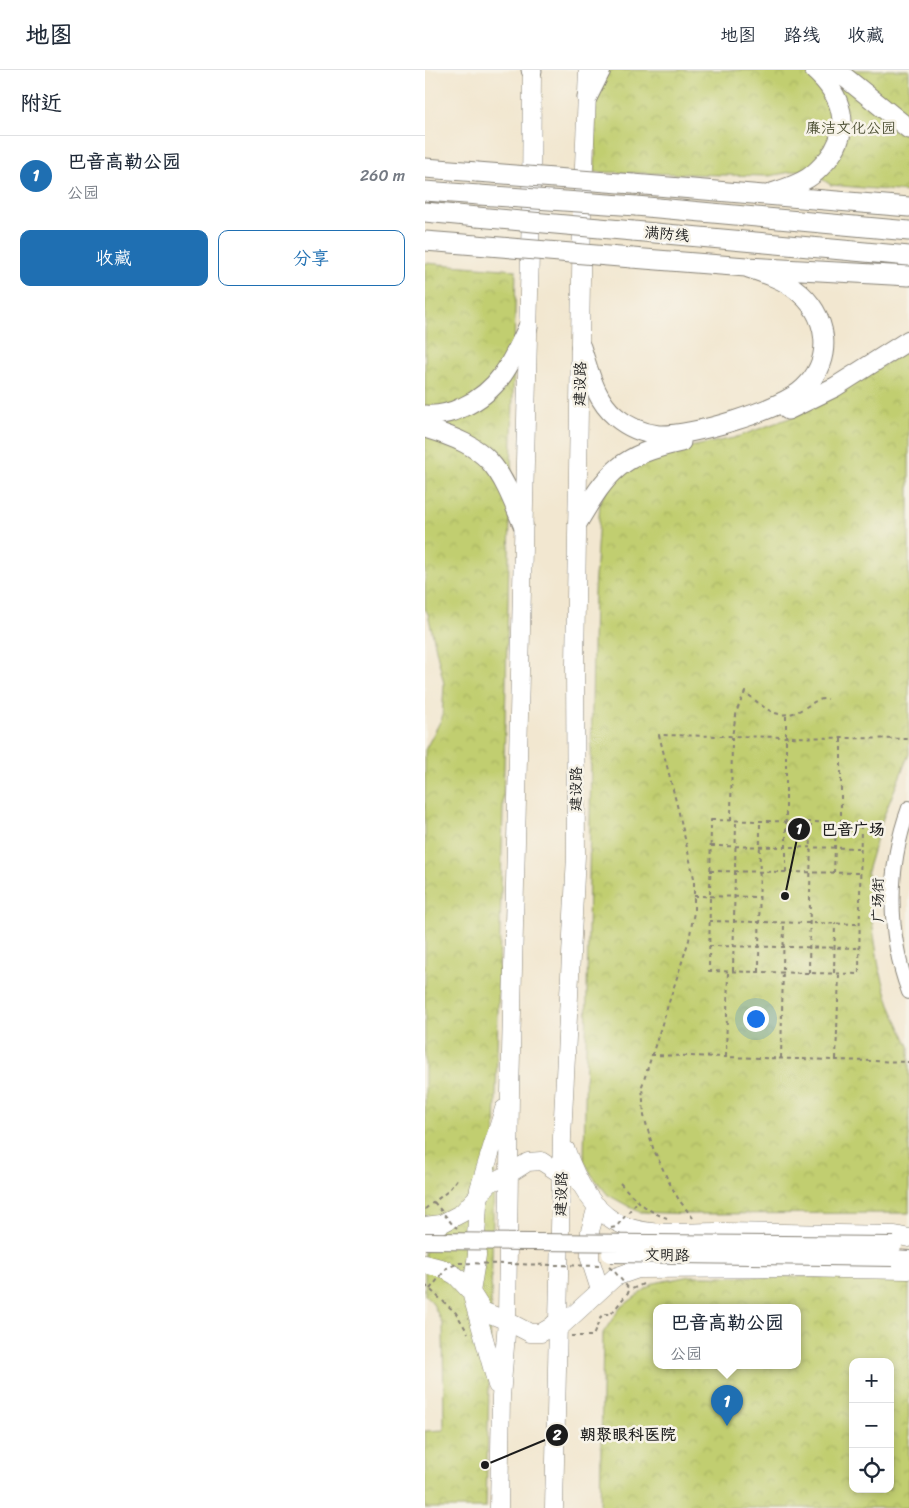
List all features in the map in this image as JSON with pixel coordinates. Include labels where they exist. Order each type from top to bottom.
[{"type":"highway","points":[[587,98],[601,70]]},
{"type":"highway","points":[[766,195],[809,177],[820,168],[837,146],[842,132],[840,106],[823,78],[814,70]]},
{"type":"highway","points":[[836,70],[909,129]]},
{"type":"highway","points":[[425,168],[909,207]]},
{"type":"highway","name":"满防线","points":[[425,191],[636,206],[909,231]]},
{"type":"highway","name":"满防线","points":[[425,212],[909,256]]},
{"type":"highway","points":[[425,241],[747,267],[909,276]]},
{"type":"highway","points":[[581,347],[595,388],[605,405],[617,418],[640,431],[662,435],[697,430],[725,424],[781,403],[805,388],[819,370],[823,355],[823,331],[819,318],[812,306],[795,289],[775,278],[747,267]]},
{"type":"highway","points":[[425,415],[440,414],[459,409],[481,398],[489,391],[509,365],[527,327]]},
{"type":"highway","points":[[577,522],[603,483],[617,467],[628,460],[658,447],[724,433],[785,411],[822,394],[909,340]]},
{"type":"highway","points":[[425,428],[463,441],[486,456],[502,476],[523,525]]},
{"type":"main road","points":[[499,1508],[501,1397],[507,1320],[510,1095],[531,209],[532,70]]},
{"type":"main road","name":"建设路","points":[[554,1508],[562,1328],[561,1174],[576,855],[575,665],[577,522],[582,213],[588,70]]},
{"type":"main road","points":[[501,1397],[471,1292],[477,1255],[478,1196],[500,1119],[510,1095]]},
{"type":"main road","points":[[563,1137],[571,1164],[587,1195],[614,1221],[635,1228],[662,1232],[706,1231],[895,1235],[903,1249]]},
{"type":"main road","points":[[425,1226],[441,1224],[455,1217],[467,1209],[490,1183],[535,1160],[545,1163],[561,1174],[580,1182]]},
{"type":"main road","points":[[597,1206],[590,1231],[590,1259],[600,1290]]},
{"type":"main road","name":"文明路","points":[[425,1241],[903,1249]]},
{"type":"main road","name":"文明路","points":[[425,1251],[903,1249]]},
{"type":"main road","points":[[425,1264],[445,1269],[459,1278],[483,1311],[507,1320],[533,1334],[562,1328],[615,1277],[638,1269],[803,1268],[909,1270]]},
{"type":"street","name":"广场街","points":[[909,808],[897,849],[893,918],[902,972],[909,992]]},
{"type":"path","points":[[731,821],[732,736],[737,710],[745,692],[771,713],[786,715],[799,712],[818,699],[828,699]]},
{"type":"path","points":[[786,715],[786,872]]},
{"type":"path","points":[[706,1231],[679,1200],[653,1148],[644,1116],[642,1086],[689,940],[694,912],[693,878],[687,846],[659,735],[909,739]]},
{"type":"path","points":[[841,738],[841,823]]},
{"type":"path","points":[[711,820],[736,821],[861,824],[859,974],[709,971],[711,820]]},
{"type":"path","points":[[733,972],[736,821]]},
{"type":"path","points":[[759,972],[761,822]]},
{"type":"path","points":[[809,973],[811,822]]},
{"type":"path","points":[[835,873],[836,823]]},
{"type":"path","points":[[711,846],[861,848]]},
{"type":"path","points":[[710,871],[861,873]]},
{"type":"path","points":[[694,896],[759,896]]},
{"type":"path","points":[[709,921],[860,924]]},
{"type":"path","points":[[781,1058],[784,922]]},
{"type":"path","points":[[834,974],[835,923]]},
{"type":"path","points":[[709,946],[859,948]]},
{"type":"path","points":[[725,1057],[728,972]]},
{"type":"path","points":[[836,1059],[839,974]]},
{"type":"path","points":[[651,1055],[909,1062]]},
{"type":"path","points":[[425,1209],[448,1190],[457,1179]]},
{"type":"path","points":[[620,1183],[637,1202],[650,1211],[669,1219]]},
{"type":"path","points":[[434,1202],[453,1225],[460,1228]]},
{"type":"path","points":[[605,1230],[616,1227],[637,1202]]},
{"type":"path","points":[[430,1289],[447,1268],[459,1263],[601,1265],[614,1271],[630,1290]]},
{"type":"path","points":[[562,1328],[593,1336],[602,1314],[611,1314],[630,1290],[647,1282]]},
{"type":"path","points":[[425,1285],[456,1313]]},
{"type":"green space","name":"廉洁文化公园","points":[[596,70],[909,70],[909,192],[831,185],[807,169],[769,176],[595,172]]},
{"type":"green space","points":[[425,263],[516,270],[486,1508],[425,1508],[425,1431],[444,1430],[443,1325],[432,1302],[425,1295],[425,750],[442,718],[444,684],[428,614],[425,609]]},
{"type":"green space","points":[[909,350],[909,754],[883,818],[867,871],[879,967],[890,1005],[909,1046],[909,1213],[690,1214],[639,1212],[608,1195],[591,1174],[584,1161],[594,592],[600,502],[613,479],[660,453],[734,438],[795,416]]},
{"type":"green space","points":[[690,1276],[904,1277],[909,1279],[909,1508],[600,1508],[603,1333],[620,1308],[654,1283]]},
{"type":"place","name":"巴音广场","points":[[785,896]]},
{"type":"place","name":"巴音高勒公园","points":[[727,1426]]},
{"type":"place","name":"朝聚眼科医院","points":[[485,1465]]}]
